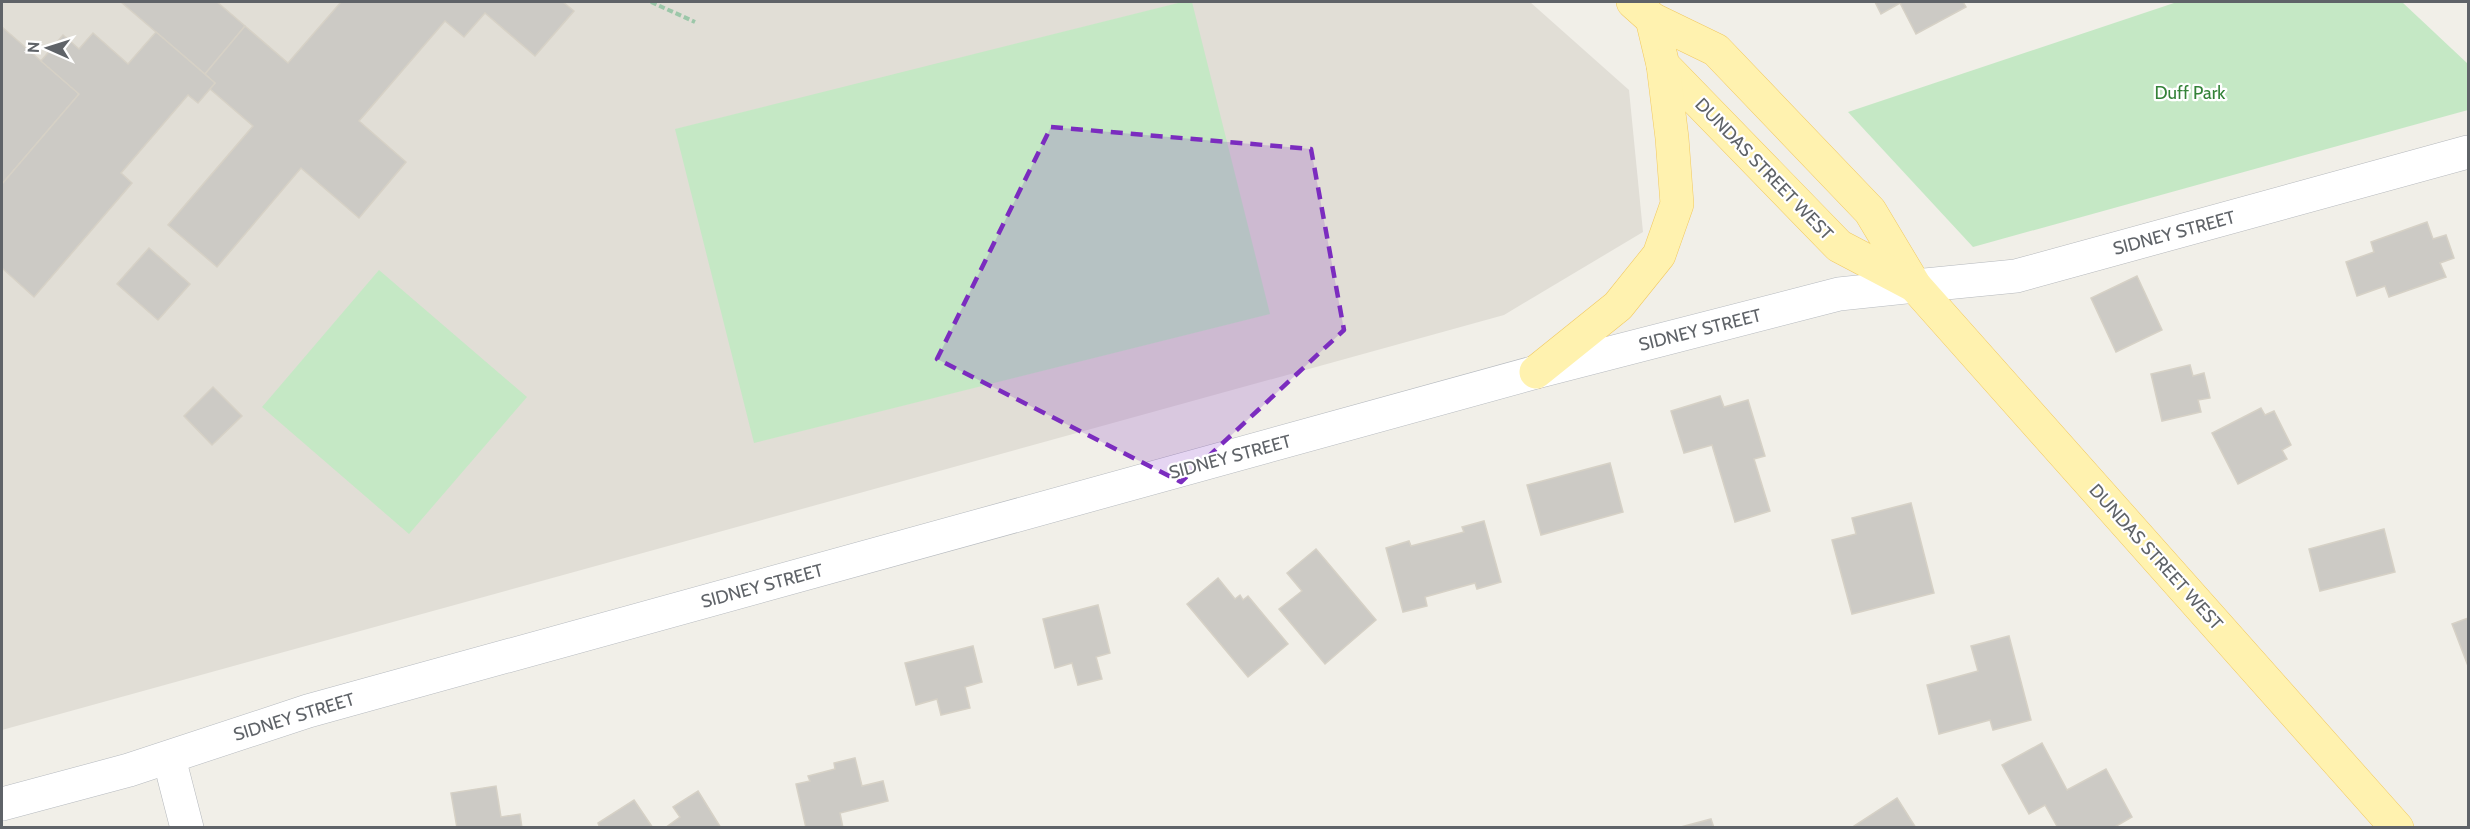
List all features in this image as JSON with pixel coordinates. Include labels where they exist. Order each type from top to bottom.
[{"type":"main road","name":"DUNDAS STREET WEST","points":[[1642,10],[1663,65],[1839,246],[1915,286]]},
{"type":"main road","name":"DUNDAS STREET WEST","points":[[1642,10],[1716,50],[1870,211],[1915,286],[2397,828]]},
{"type":"main road","points":[[1536,372],[1618,306],[1659,255],[1677,204],[1663,65]]},
{"type":"main road","name":"SIDNEY STREET","points":[[2,804],[169,758],[308,711],[1536,372],[1839,294],[2016,276],[2469,152]]},
{"type":"main road","points":[[169,758],[187,828]]},
{"type":"path","points":[[651,2],[695,22]]},
{"type":"highlighted area","points":[[1051,127],[1311,149],[1344,330],[1181,482],[937,359]]},
{"type":"shaded area","points":[[2,2],[1530,2],[1629,90],[1643,232],[1504,315],[2,730]]},
{"type":"green space","points":[[1182,2],[1192,2],[1270,314],[754,443],[675,129]]},
{"type":"green space","name":"Duff Park","points":[[2177,2],[2402,2],[2468,64],[2468,110],[1973,247],[1848,112]]},
{"type":"green space","points":[[379,270],[527,397],[409,534],[262,407]]},
{"type":"building","points":[[121,2],[217,2],[245,26],[205,74]]},
{"type":"building","points":[[341,2],[563,2],[574,11],[535,56],[485,13],[464,37],[445,21],[359,121],[406,162],[359,218],[301,168],[217,267],[168,225],[253,126],[210,89],[215,83],[205,74],[245,26],[288,63]]},
{"type":"building","points":[[1875,2],[1963,2],[1966,7],[1916,34],[1900,3],[1881,14]]},
{"type":"building","points":[[2,27],[79,94],[2,184]]},
{"type":"building","points":[[156,32],[215,83],[198,103],[188,95],[121,173],[132,183],[34,297],[2,268],[2,184],[79,94],[41,61],[63,35],[79,49],[93,33],[128,64]]},
{"type":"building","points":[[2427,222],[2433,239],[2446,235],[2454,258],[2440,263],[2446,277],[2389,297],[2385,286],[2357,296],[2346,262],[2374,252],[2371,242]]},
{"type":"building","points":[[149,248],[190,284],[158,320],[117,284]]},
{"type":"building","points":[[2137,276],[2162,330],[2116,352],[2091,298]]},
{"type":"building","points":[[2190,365],[2193,376],[2204,373],[2210,398],[2198,400],[2201,412],[2162,421],[2151,374]]},
{"type":"building","points":[[213,387],[242,416],[212,445],[184,416]]},
{"type":"building","points":[[1720,396],[1724,407],[1748,400],[1765,456],[1754,459],[1770,511],[1735,522],[1712,445],[1684,453],[1671,411]]},
{"type":"building","points":[[2261,408],[2265,415],[2274,411],[2291,445],[2282,450],[2287,459],[2238,484],[2212,433]]},
{"type":"building","points":[[1610,463],[1623,512],[1541,535],[1527,485]]},
{"type":"building","points":[[1911,503],[1934,593],[1852,614],[1832,540],[1856,534],[1852,518]]},
{"type":"building","points":[[1484,521],[1501,582],[1477,589],[1475,583],[1425,597],[1427,606],[1403,612],[1386,548],[1409,541],[1411,546],[1464,532],[1462,527]]},
{"type":"building","points":[[2384,529],[2395,572],[2320,591],[2309,549]]},
{"type":"building","points":[[1316,549],[1376,620],[1325,664],[1279,609],[1302,591],[1287,573]]},
{"type":"building","points":[[1218,578],[1235,599],[1240,595],[1243,600],[1248,596],[1288,644],[1248,677],[1187,604]]},
{"type":"building","points":[[1098,605],[1110,653],[1096,657],[1102,679],[1078,685],[1072,663],[1055,668],[1043,619]]},
{"type":"building","points":[[2468,618],[2468,666],[2452,624]]},
{"type":"building","points":[[2009,636],[2031,720],[1993,730],[1990,720],[1939,734],[1927,685],[1978,671],[1971,646]]},
{"type":"building","points":[[973,646],[982,682],[965,687],[970,708],[941,715],[937,699],[916,705],[905,663]]},
{"type":"building","points":[[2042,743],[2067,790],[2106,769],[2132,817],[2113,828],[2058,828],[2045,805],[2029,814],[2002,765]]},
{"type":"building","points":[[855,758],[862,786],[883,781],[888,801],[840,813],[843,828],[806,828],[796,784],[810,781],[808,776],[835,769],[834,763]]},
{"type":"building","points":[[496,786],[501,817],[520,814],[522,828],[457,828],[451,793]]},
{"type":"building","points":[[698,791],[721,828],[665,828],[680,817],[673,807]]},
{"type":"building","points":[[1897,798],[1916,828],[1851,828]]},
{"type":"building","points":[[634,800],[653,828],[600,828],[598,823]]},
{"type":"building","points":[[1711,819],[1714,828],[1677,828]]}]
